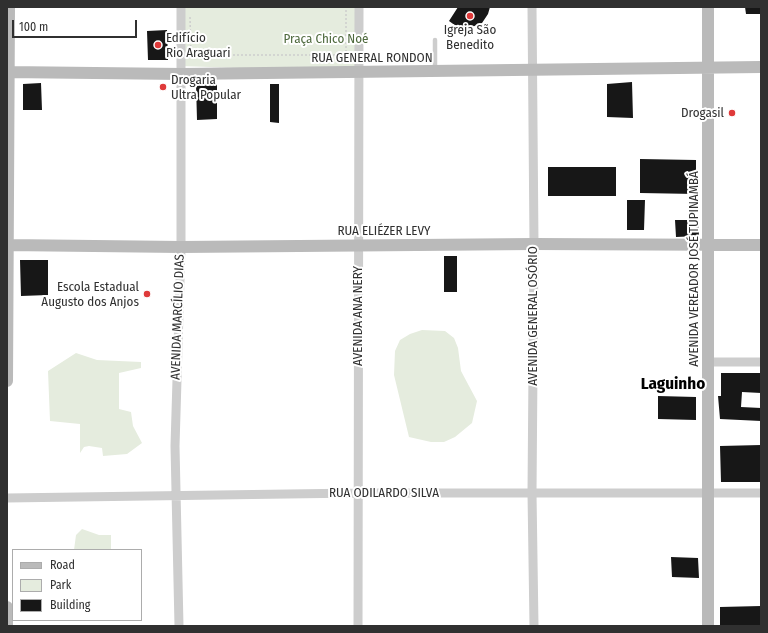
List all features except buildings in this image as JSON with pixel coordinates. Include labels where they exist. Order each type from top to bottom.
[{"type":"main road","points":[[7,381],[9,7]]},
{"type":"main road","name":"AVENIDA VEREADOR JOSÉ TUPINAMBÁ","points":[[708,7],[708,626]]},
{"type":"main road","name":"RUA GENERAL RONDON","points":[[8,72],[182,74],[531,71],[761,67]]},
{"type":"main road","name":"RUA ELIÉZER LEVY","points":[[7,245],[181,247],[534,244],[761,245]]},
{"type":"main road","points":[[7,607],[7,626]]},
{"type":"street","name":"AVENIDA MARCÍLIO DIAS","points":[[179,626],[176,359],[181,247],[181,7]]},
{"type":"street","name":"AVENIDA ANA NERY","points":[[358,7],[358,626]]},
{"type":"street","name":"AVENIDA GENERAL OSÓRIO","points":[[532,7],[531,71],[534,244],[532,493],[534,626]]},
{"type":"street","points":[[708,362],[761,362]]},
{"type":"street","name":"RUA ODILARDO SILVA","points":[[7,498],[177,497],[358,493],[761,493]]},
{"type":"lane","points":[[435,40],[435,71]]},
{"type":"path","points":[[190,14],[191,55],[346,56],[346,7]]},
{"type":"green space","name":"Praça Chico Noé","points":[[179,7],[359,7],[359,72],[180,66]]},
{"type":"green space","points":[[422,330],[445,331],[454,338],[458,348],[461,371],[477,401],[472,423],[455,437],[444,442],[431,442],[409,437],[394,375],[395,351],[400,340],[410,334]]},
{"type":"green space","points":[[76,353],[97,360],[141,362],[141,368],[119,373],[119,409],[131,412],[133,426],[142,443],[127,454],[103,456],[102,448],[89,446],[84,447],[80,453],[80,424],[50,421],[48,371]]},
{"type":"green space","points":[[82,529],[99,535],[111,535],[111,549],[74,549],[76,535]]},
{"type":"place","name":"Igreja São Benedito","points":[[470,16]]},
{"type":"place","name":"Edifício Rio Araguari","points":[[158,45]]},
{"type":"place","name":"Drogaria Ultra Popular","points":[[163,87]]},
{"type":"place","name":"Drogasil","points":[[732,113]]},
{"type":"place","name":"Escola Estadual Augusto dos Anjos","points":[[147,294]]},
{"type":"district","name":"Laguinho","points":[[673,384]]}]
